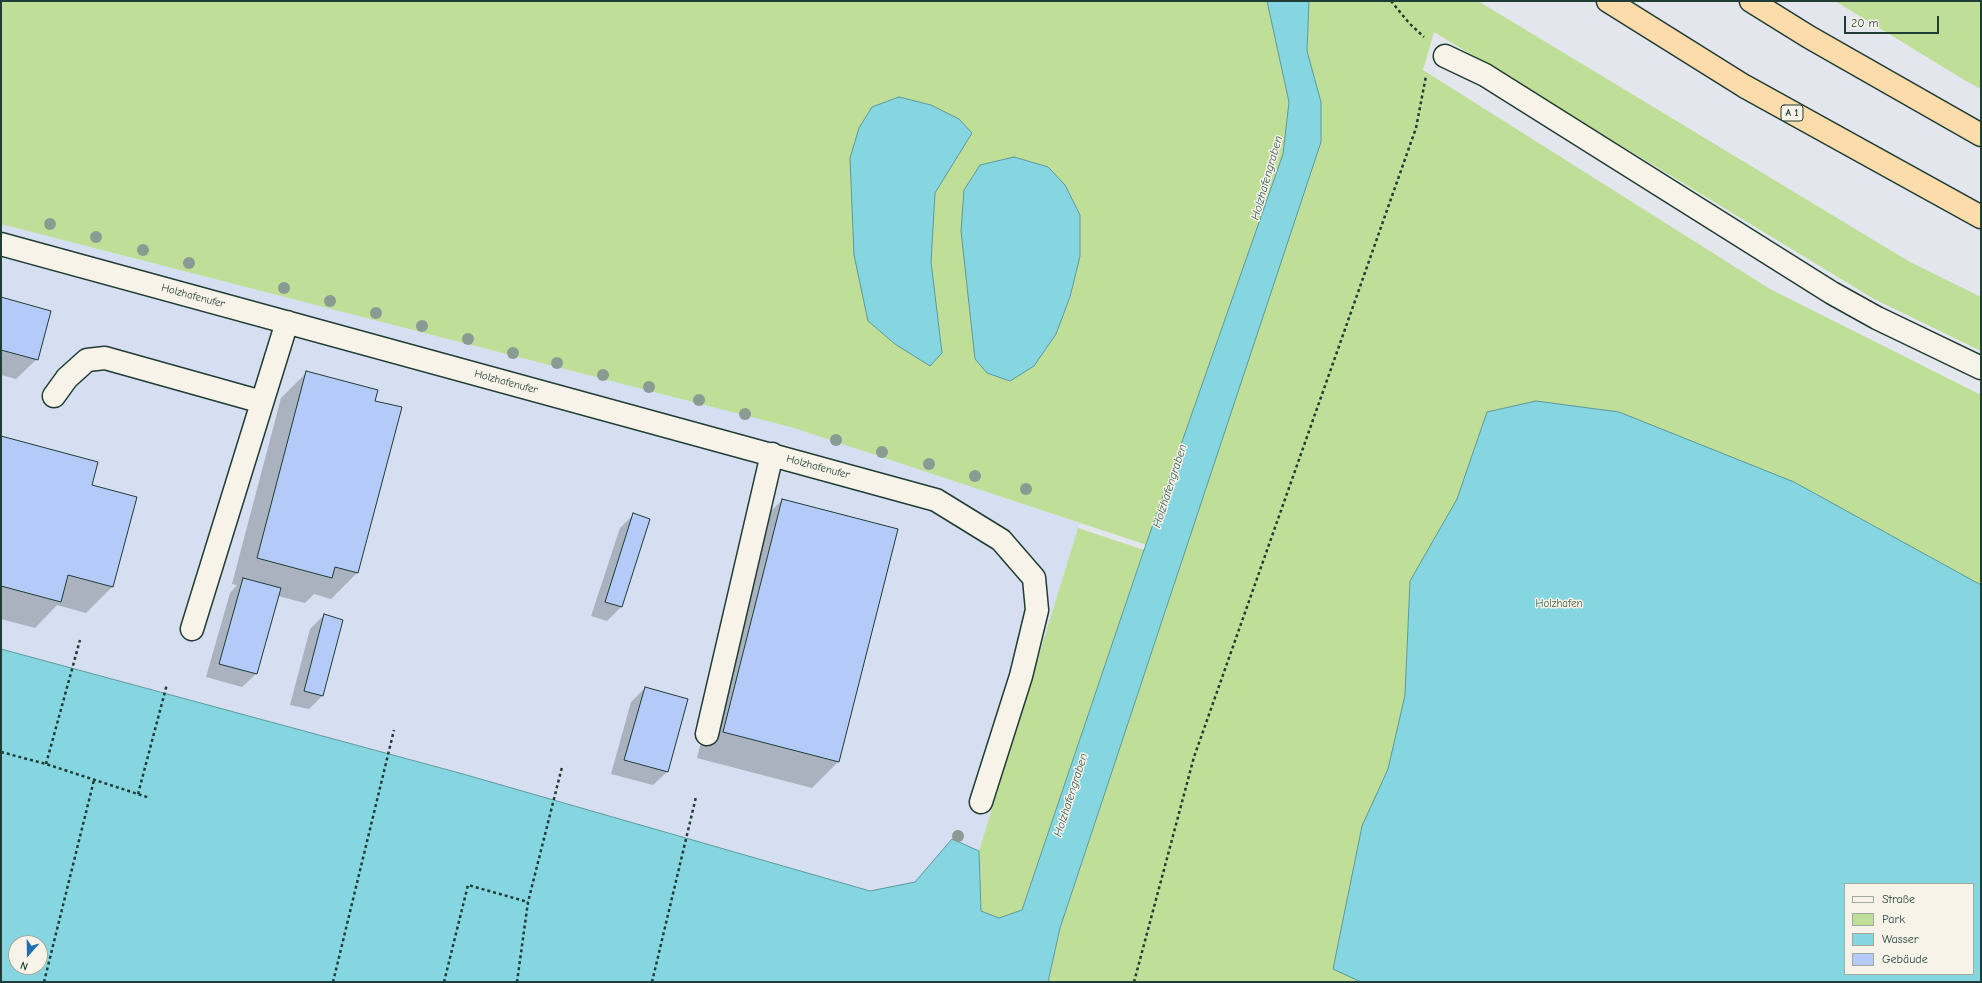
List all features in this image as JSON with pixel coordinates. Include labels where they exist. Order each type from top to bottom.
[{"type":"highway","name":"A 1","points":[[1608,1],[1744,86],[1981,217]]},
{"type":"highway","points":[[1751,1],[1809,37],[1981,135]]},
{"type":"street","points":[[1445,56],[1486,75],[1832,293],[1877,318],[1981,368]]},
{"type":"street","name":"Holzhafenufer","points":[[1,244],[936,500],[1001,540],[1034,578],[1037,610],[1021,676],[981,802]]},
{"type":"street","points":[[192,630],[287,322]]},
{"type":"street","points":[[54,396],[66,378],[87,360],[105,358],[262,402]]},
{"type":"street","points":[[707,734],[772,454]]},
{"type":"path","points":[[1134,982],[1194,758],[1416,128],[1425,78],[1445,56],[1409,23],[1391,1]]},
{"type":"path","points":[[46,764],[80,640]]},
{"type":"path","points":[[138,794],[167,684]]},
{"type":"path","points":[[333,982],[394,730]]},
{"type":"path","points":[[1,752],[46,764],[150,798]]},
{"type":"path","points":[[517,982],[528,902],[562,767]]},
{"type":"path","points":[[44,982],[94,780]]},
{"type":"path","points":[[652,982],[696,797]]},
{"type":"path","points":[[444,982],[468,885],[528,902]]},
{"type":"shaded area","points":[[1,224],[794,428],[1080,523],[979,851],[952,839],[915,882],[870,891],[463,774],[1,649]]},
{"type":"green space","name":"Holzhafen","points":[[1,1],[1478,1],[1910,262],[1981,297],[1981,351],[1874,299],[1434,32],[1423,70],[1770,289],[1981,395],[1981,982],[1048,982],[1060,928],[1183,557],[794,428],[1,224]]},
{"type":"green space","points":[[1835,1],[1981,1],[1981,89],[1966,81]]},
{"type":"green space","points":[[1078,528],[1144,550],[1022,910],[999,919],[981,911],[979,851]]},
{"type":"water","name":"Holzhafengraben","points":[[1267,1],[1309,1],[1307,51],[1321,102],[1321,142],[1060,928],[1048,982],[1,982],[1,649],[463,774],[870,891],[915,882],[952,839],[979,851],[981,911],[999,918],[1022,910],[1144,550],[1283,154],[1289,102]]},
{"type":"water","points":[[899,97],[931,105],[959,119],[972,133],[935,193],[931,262],[942,353],[930,366],[895,344],[868,321],[854,255],[850,158],[859,128],[872,107]]},
{"type":"water","points":[[1014,157],[1048,167],[1065,185],[1080,215],[1080,256],[1070,297],[1056,334],[1034,366],[1010,381],[987,373],[975,359],[961,231],[964,190],[980,165]]},
{"type":"water","points":[[1536,401],[1619,412],[1794,482],[1981,585],[1981,982],[1361,982],[1333,969],[1362,826],[1388,769],[1405,695],[1410,581],[1457,499],[1487,412]]},
{"type":"building","points":[[1,297],[51,311],[38,360],[1,350]]},
{"type":"building","points":[[306,371],[378,390],[375,401],[402,407],[358,573],[335,567],[332,578],[257,558]]},
{"type":"building","points":[[1,436],[98,462],[92,485],[137,497],[113,587],[68,575],[61,602],[1,586]]},
{"type":"building","points":[[782,499],[898,529],[839,762],[723,732]]},
{"type":"building","points":[[633,513],[650,519],[622,607],[605,602]]},
{"type":"building","points":[[243,578],[281,588],[257,674],[219,664]]},
{"type":"building","points":[[324,614],[343,620],[323,696],[304,691]]},
{"type":"building","points":[[645,687],[688,699],[668,772],[624,760]]}]
